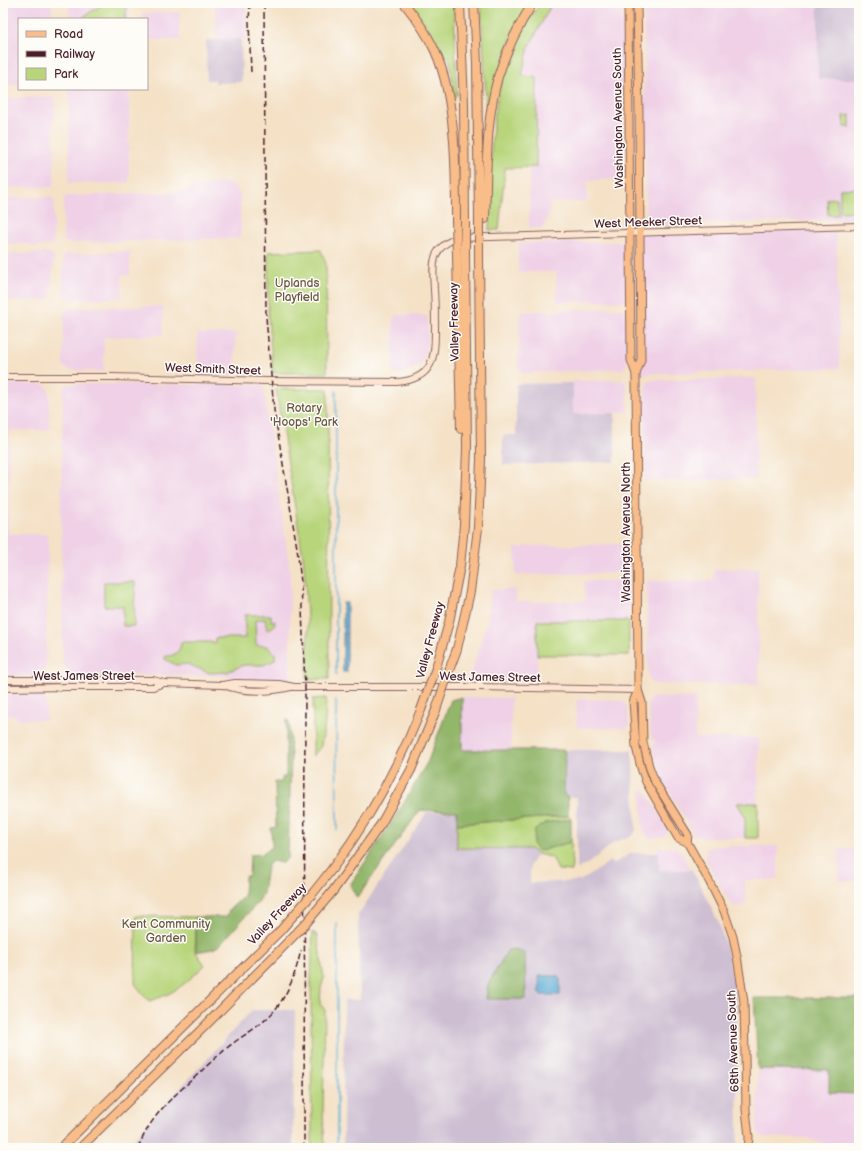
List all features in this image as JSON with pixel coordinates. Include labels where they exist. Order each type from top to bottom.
[{"type":"highway","points":[[404,3],[422,26],[430,40],[444,79],[453,137],[456,178],[456,220],[461,256]]},
{"type":"highway","points":[[460,3],[464,111],[465,220],[461,256]]},
{"type":"highway","points":[[474,3],[482,219]]},
{"type":"highway","points":[[80,1148],[206,1025],[277,953],[307,922],[333,891],[381,824],[411,770],[436,710],[457,648],[470,592],[478,528],[481,460],[480,278],[482,219],[488,141],[494,97],[498,77],[506,55],[518,27],[533,3]]},
{"type":"highway","name":"Valley Freeway","points":[[61,1148],[280,931],[313,894],[355,838],[372,810],[403,752],[422,710],[449,622],[460,566],[464,525],[466,485],[463,474],[462,460],[461,256]]},
{"type":"main road","name":"Washington Avenue South","points":[[628,3],[630,233]]},
{"type":"main road","name":"Washington Avenue South","points":[[637,3],[640,233]]},
{"type":"main road","name":"West Meeker Street","points":[[421,374],[432,362],[435,352],[434,290],[432,269],[435,256],[441,247],[449,241],[458,238],[859,226]]},
{"type":"main road","name":"Washington Avenue North","points":[[630,233],[631,360],[636,374]]},
{"type":"main road","name":"Washington Avenue North","points":[[638,690],[633,702],[636,747],[641,768],[646,782],[678,838],[687,842],[688,835],[655,782],[649,766],[643,742],[642,702],[638,690],[636,374],[640,360],[640,233]]},
{"type":"main road","name":"West Smith Street","points":[[3,377],[56,376],[267,381],[397,382],[409,380],[421,374]]},
{"type":"main road","name":"West James Street","points":[[3,680],[153,680],[164,683],[222,685],[242,691],[280,690],[294,687],[479,687],[638,690]]},
{"type":"main road","name":"West James Street","points":[[3,688],[153,687],[164,683]]},
{"type":"main road","name":"68th Avenue South","points":[[687,842],[724,911],[733,937],[743,988],[744,1002],[746,1110],[749,1137],[748,1148]]},
{"type":"shaded area","points":[[3,3],[52,3],[52,18],[18,18],[18,85],[3,85]]},
{"type":"shaded area","points":[[69,3],[129,3],[129,18],[69,18]]},
{"type":"shaded area","points":[[215,3],[246,3],[246,39],[216,39]]},
{"type":"shaded area","points":[[552,3],[623,3],[623,179],[587,180],[587,202],[551,202],[549,216],[542,228],[529,228],[529,167],[536,167],[537,79],[522,75],[529,47]]},
{"type":"shaded area","points":[[644,3],[818,3],[859,79],[859,219],[660,225],[648,220],[646,215]]},
{"type":"shaded area","points":[[818,3],[859,3],[859,79],[818,79]]},
{"type":"shaded area","points":[[180,12],[180,40],[148,40],[148,18],[142,18],[142,13]]},
{"type":"shaded area","points":[[241,39],[242,82],[215,83],[215,80],[207,80],[206,40]]},
{"type":"shaded area","points":[[69,90],[129,90],[129,183],[69,183]]},
{"type":"shaded area","points":[[52,97],[55,101],[55,119],[53,120],[53,142],[55,144],[54,185],[52,187],[3,188],[3,98]]},
{"type":"shaded area","points":[[223,182],[231,184],[235,187],[240,195],[241,234],[239,238],[68,243],[63,241],[64,199],[66,196],[176,192]]},
{"type":"shaded area","points":[[50,197],[54,200],[53,245],[34,247],[28,244],[3,245],[3,198]]},
{"type":"shaded area","points":[[836,227],[840,368],[636,374],[639,367],[640,233]]},
{"type":"shaded area","points":[[626,242],[626,301],[557,302],[556,272],[518,272],[518,243]]},
{"type":"shaded area","points":[[130,251],[130,275],[122,275],[122,298],[68,299],[63,296],[63,257],[65,254]]},
{"type":"shaded area","points":[[49,253],[54,257],[51,297],[48,300],[3,301],[3,254]]},
{"type":"shaded area","points":[[163,306],[163,335],[104,337],[104,371],[69,370],[63,366],[64,314],[66,310],[70,308]]},
{"type":"shaded area","points":[[621,308],[627,315],[627,364],[622,369],[523,373],[518,367],[520,316],[523,312]]},
{"type":"shaded area","points":[[396,315],[427,316],[428,343],[424,357],[413,369],[401,373],[393,372],[393,318]]},
{"type":"shaded area","points":[[236,333],[233,376],[198,375],[197,334]]},
{"type":"shaded area","points":[[756,378],[756,479],[645,481],[645,388],[647,383],[656,380]]},
{"type":"shaded area","points":[[623,380],[627,386],[628,412],[573,414],[573,381]]},
{"type":"shaded area","points":[[573,383],[573,414],[615,413],[615,462],[503,465],[503,435],[516,435],[516,384]]},
{"type":"shaded area","points":[[3,384],[43,384],[49,390],[49,430],[9,430],[8,534],[48,534],[46,666],[44,672],[38,677],[3,674]]},
{"type":"shaded area","points":[[69,384],[263,385],[290,571],[290,681],[228,676],[76,674],[66,669],[63,663],[61,506],[63,391],[64,387]]},
{"type":"shaded area","points":[[629,544],[629,570],[625,573],[516,575],[515,548],[523,548],[523,546]]},
{"type":"shaded area","points":[[758,568],[759,685],[651,683],[648,677],[647,581],[714,580],[714,569]]},
{"type":"shaded area","points":[[584,581],[629,582],[629,621],[537,621],[537,681],[469,681],[487,621],[491,590],[516,589],[516,602],[585,601]]},
{"type":"shaded area","points":[[3,694],[39,695],[44,697],[46,701],[46,720],[16,719],[16,715],[3,715]]},
{"type":"shaded area","points":[[462,697],[511,698],[511,750],[462,750]]},
{"type":"shaded area","points":[[651,698],[696,698],[695,738],[759,738],[758,803],[738,804],[745,816],[745,838],[699,837],[694,835],[666,787],[656,761],[652,745],[655,745],[654,740],[652,740],[648,704]]},
{"type":"shaded area","points":[[580,699],[621,700],[627,706],[629,728],[577,728],[576,702]]},
{"type":"shaded area","points":[[565,750],[632,750],[636,830],[630,837],[615,842],[586,865],[577,869],[577,797],[564,797]]},
{"type":"shaded area","points":[[641,788],[647,793],[668,829],[668,832],[663,837],[648,837],[643,830]]},
{"type":"shaded area","points":[[457,811],[457,848],[530,849],[537,854],[530,865],[530,883],[579,881],[589,876],[610,861],[613,864],[632,853],[659,853],[659,870],[692,870],[718,921],[728,953],[736,999],[737,1148],[343,1148],[344,1000],[360,1000],[358,915],[427,812]]},
{"type":"shaded area","points":[[711,846],[778,846],[778,880],[745,880],[746,903],[737,908],[728,900],[705,857],[706,850]]},
{"type":"shaded area","points":[[658,847],[678,848],[692,870],[659,870]]},
{"type":"shaded area","points":[[839,849],[859,849],[859,881],[839,881]]},
{"type":"shaded area","points":[[252,1010],[295,1010],[293,1148],[125,1148]]},
{"type":"shaded area","points":[[758,1069],[829,1070],[829,1093],[859,1094],[859,1148],[836,1148],[806,1138],[764,1137],[757,1132]]},
{"type":"green space","points":[[105,3],[126,3],[126,18],[83,17]]},
{"type":"green space","points":[[409,3],[454,3],[457,95],[454,98],[450,60],[442,53],[433,36]]},
{"type":"green space","points":[[481,3],[529,3],[512,33],[487,118]]},
{"type":"green space","points":[[541,3],[552,3],[529,47],[522,75],[537,78],[536,167],[505,168],[499,230],[489,230],[492,140],[495,111],[501,83],[510,56],[523,29]]},
{"type":"green space","points":[[850,115],[850,127],[844,127],[843,116]]},
{"type":"green space","points":[[859,188],[859,211],[840,212],[840,189]]},
{"type":"green space","points":[[837,198],[838,215],[828,215],[827,199]]},
{"type":"green space","name":"Uplands Playfield","points":[[321,250],[326,264],[327,373],[273,373],[268,316],[268,252]]},
{"type":"green space","name":"Rotary 'Hoops' Park","points":[[276,389],[328,389],[329,679],[307,679],[308,633],[304,563]]},
{"type":"green space","points":[[104,582],[135,582],[134,626],[123,626],[123,606],[104,606]]},
{"type":"green space","points":[[245,615],[271,615],[271,621],[275,621],[274,626],[267,630],[265,619],[255,620],[256,645],[267,646],[275,653],[275,660],[263,665],[243,665],[227,672],[209,673],[188,664],[176,665],[165,659],[165,656],[174,655],[180,649],[181,642],[212,642],[212,644],[215,644],[215,638],[245,638]]},
{"type":"green space","points":[[537,621],[629,621],[629,655],[537,655]]},
{"type":"green space","points":[[462,697],[462,750],[565,750],[564,796],[568,797],[568,816],[457,824],[457,811],[420,810],[357,898],[350,885],[401,808],[428,761],[451,700]]},
{"type":"green space","points":[[326,698],[325,723],[321,746],[313,756],[313,699]]},
{"type":"green space","points":[[286,720],[288,720],[289,723],[291,758],[288,857],[283,863],[273,861],[269,864],[267,867],[263,893],[259,901],[220,945],[213,949],[196,952],[196,917],[226,917],[230,909],[244,896],[245,876],[249,876],[250,855],[263,854],[272,847],[271,828],[276,827],[275,782],[282,782],[282,777],[286,777]]},
{"type":"green space","points":[[737,803],[758,803],[758,838],[745,838],[745,816]]},
{"type":"green space","points":[[568,816],[571,819],[545,823],[539,851],[571,842],[572,871],[558,870],[552,857],[537,854],[530,849],[457,848],[457,824]]},
{"type":"green space","points":[[571,819],[571,842],[539,851],[533,844],[535,830],[545,823]]},
{"type":"green space","name":"Kent Community Garden","points":[[136,916],[196,917],[195,951],[205,965],[180,987],[167,995],[149,1001],[135,984]]},
{"type":"green space","points":[[313,932],[317,935],[324,978],[321,988],[320,1004],[325,1010],[323,1112],[325,1148],[312,1148],[311,980]]},
{"type":"green space","points":[[514,949],[525,953],[526,999],[486,999],[488,984],[508,950]]},
{"type":"green space","points":[[754,998],[859,998],[859,1094],[829,1093],[829,1070],[758,1069]]},
{"type":"water","points":[[343,603],[347,603],[347,672],[343,672]]},
{"type":"water","points":[[539,976],[557,976],[560,979],[560,995],[540,995]]},
{"type":"waterway","points":[[336,391],[336,675]]},
{"type":"waterway","points":[[336,700],[337,830]]},
{"type":"waterway","points":[[337,923],[337,1148]]},
{"type":"railway","points":[[250,3],[249,22],[251,72]]},
{"type":"railway","points":[[264,3],[266,317],[274,410],[297,548],[301,582],[305,687],[304,1148]]},
{"type":"railway","points":[[138,1148],[149,1127],[169,1101],[220,1054],[261,1023],[274,1011],[284,997],[291,982],[301,950]]}]
